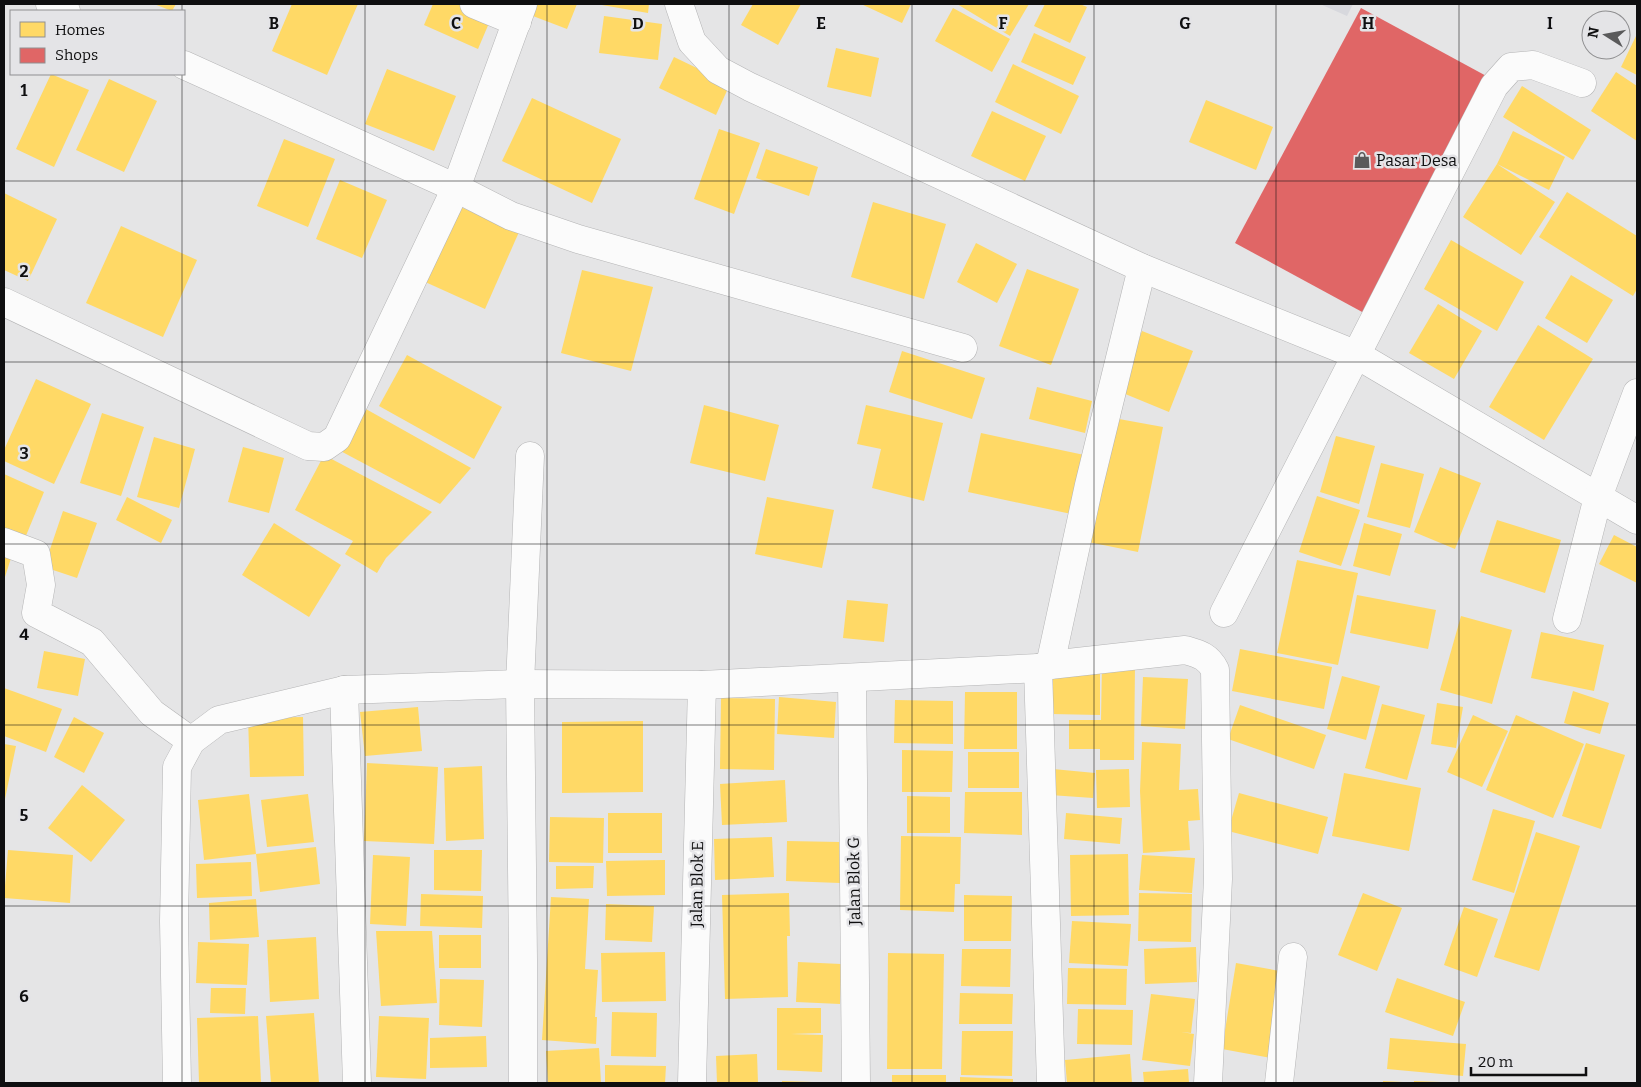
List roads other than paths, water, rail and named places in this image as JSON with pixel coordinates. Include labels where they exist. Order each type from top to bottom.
[{"type":"street","points":[[50,4],[64,10]]},
{"type":"street","points":[[4,302],[308,446],[324,447],[336,438],[456,188],[520,13],[474,4]]},
{"type":"street","points":[[679,4],[692,42],[718,70],[750,87],[1142,268],[1357,355],[1637,520]]},
{"type":"street","points":[[185,65],[456,188],[511,216],[578,239],[963,348]]},
{"type":"street","points":[[1224,613],[1494,86],[1511,68],[1533,65],[1582,83]]},
{"type":"street","points":[[1052,1083],[1044,666],[1142,268]]},
{"type":"street","points":[[1567,619],[1598,497],[1637,393]]},
{"type":"street","points":[[523,1083],[520,684],[530,456]]},
{"type":"street","points":[[4,542],[36,554],[41,585],[36,613],[92,642],[152,713],[191,741]]},
{"type":"street","points":[[177,1083],[174,922],[177,767],[191,741],[219,720],[344,690],[520,684],[702,685],[852,678],[1044,666],[1185,650],[1201,654],[1210,661],[1214,670],[1218,879],[1208,1083]]},
{"type":"street","name":"Jalan Blok G","points":[[852,678],[856,1083]]},
{"type":"street","name":"Jalan Blok E","points":[[692,1083],[702,685]]},
{"type":"street","points":[[344,690],[357,1083]]},
{"type":"street","points":[[1279,1083],[1293,957]]},
{"type":"place","name":"Pasar Desa","points":[[1362,160]]}]
